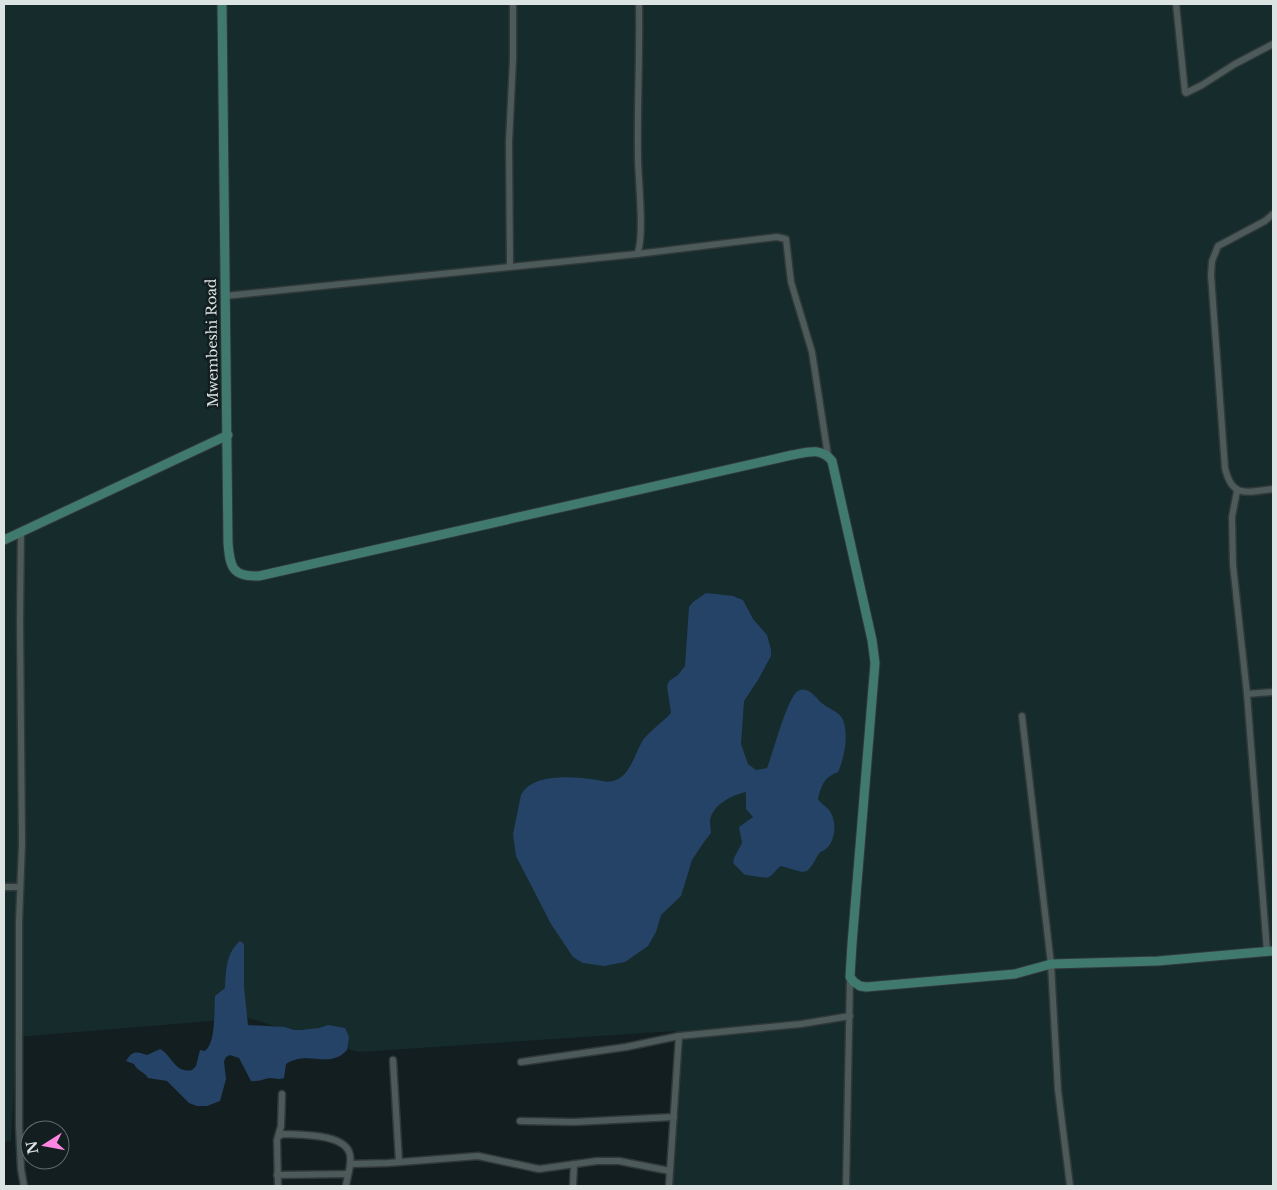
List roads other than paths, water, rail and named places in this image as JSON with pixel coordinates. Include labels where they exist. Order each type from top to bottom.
[{"type":"street","name":"Mwembeshi Road","points":[[222,4],[228,543],[230,561],[234,570],[241,575],[259,576],[792,455],[818,451],[828,456]]},
{"type":"street","points":[[510,266],[509,142],[513,59],[513,4]]},
{"type":"street","points":[[637,254],[640,248],[641,232],[638,157],[639,4]]},
{"type":"street","points":[[1176,4],[1186,93],[1273,44]]},
{"type":"street","points":[[1273,214],[1265,221],[1218,246],[1212,261],[1211,275],[1225,468],[1228,480],[1237,491],[1249,492],[1273,489]]},
{"type":"street","points":[[225,296],[510,266],[568,262],[777,237],[786,239],[791,282],[812,352],[828,456],[832,461],[852,544],[875,663],[850,977],[846,1186]]},
{"type":"street","points":[[4,540],[228,435]]},
{"type":"street","points":[[850,977],[860,986],[866,987],[1015,974],[1051,964],[1158,961],[1270,951],[1247,694],[1233,565],[1232,517],[1237,491]]},
{"type":"street","points":[[21,532],[20,727],[22,844],[20,887],[19,1126],[20,1169],[24,1186]]},
{"type":"street","points":[[1247,694],[1273,692]]},
{"type":"street","points":[[1022,716],[1051,964],[1058,1090],[1070,1186]]},
{"type":"street","points":[[4,887],[20,887]]},
{"type":"street","points":[[521,1062],[626,1047],[679,1036],[801,1024],[850,1016]]},
{"type":"street","points":[[669,1186],[679,1036]]},
{"type":"street","points":[[392,1060],[399,1162]]},
{"type":"street","points":[[278,1186],[277,1140],[282,1094]]},
{"type":"street","points":[[520,1122],[574,1122],[674,1117]]},
{"type":"street","points":[[278,1136],[283,1134],[310,1135],[328,1138],[347,1149],[350,1154],[350,1164],[346,1186]]},
{"type":"street","points":[[350,1164],[478,1156],[539,1169],[597,1161],[619,1161],[670,1171]]},
{"type":"street","points":[[573,1186],[574,1164]]},
{"type":"street","points":[[277,1175],[348,1174]]},
{"type":"water","points":[[706,593],[733,596],[743,600],[753,619],[767,635],[771,650],[771,656],[744,701],[741,744],[748,764],[756,770],[767,768],[789,704],[798,691],[809,691],[843,720],[846,739],[842,761],[838,772],[829,776],[824,782],[818,799],[832,814],[834,835],[827,848],[819,854],[807,871],[802,872],[781,866],[771,876],[767,877],[745,875],[733,863],[742,843],[739,827],[753,817],[746,809],[746,792],[729,798],[714,810],[710,821],[711,833],[692,860],[681,896],[661,915],[656,932],[648,946],[625,962],[604,966],[583,963],[573,957],[551,924],[516,856],[513,834],[521,795],[533,783],[552,778],[573,777],[610,782],[624,775],[644,739],[671,713],[667,686],[669,681],[678,675],[685,666],[689,607]]},
{"type":"water","points":[[240,941],[244,944],[244,987],[248,1025],[285,1027],[294,1030],[319,1028],[328,1025],[345,1028],[349,1037],[347,1050],[333,1059],[302,1058],[294,1060],[286,1064],[284,1078],[270,1078],[258,1081],[251,1081],[239,1058],[230,1055],[224,1061],[226,1079],[220,1101],[207,1106],[197,1106],[189,1103],[167,1081],[148,1078],[134,1064],[126,1061],[130,1055],[135,1053],[147,1055],[160,1049],[181,1069],[192,1070],[196,1066],[200,1050],[205,1051],[209,1047],[214,1026],[215,996],[225,988],[229,956]]}]
